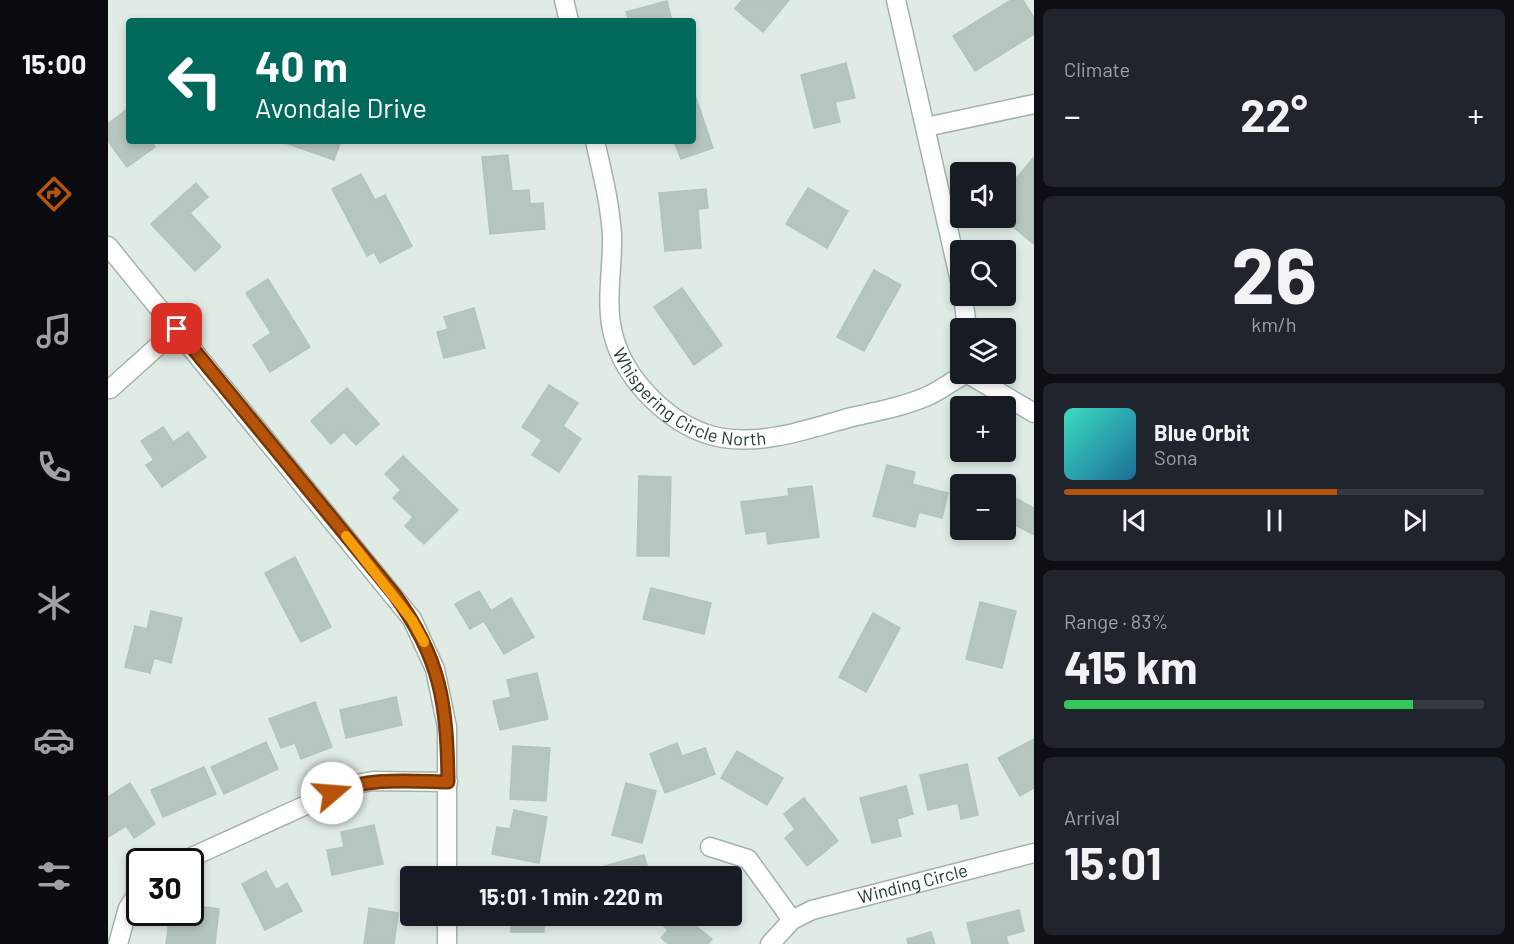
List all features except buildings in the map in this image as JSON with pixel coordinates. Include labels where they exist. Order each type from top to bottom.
[{"type":"street","points":[[564,0],[568,18]]},
{"type":"street","points":[[896,0],[951,240]]},
{"type":"street","points":[[926,127],[1034,104]]},
{"type":"street","name":"Whispering Circle North","points":[[596,144],[612,234],[610,312],[613,335],[632,376],[664,409],[702,432],[721,438],[764,439],[901,405],[931,394],[950,383]]},
{"type":"street","points":[[108,246],[412,620],[435,669],[447,727],[447,866]]},
{"type":"street","points":[[110,389],[177,329]]},
{"type":"street","name":"Whispering Circle North","points":[[984,384],[1034,413]]},
{"type":"street","points":[[204,851],[350,785],[373,781],[448,782]]},
{"type":"street","points":[[710,847],[748,859],[792,920]]},
{"type":"street","name":"Winding Circle","points":[[770,944],[792,920],[812,910],[840,901],[1034,854]]},
{"type":"street","points":[[118,944],[126,915]]},
{"type":"street","points":[[447,926],[447,944]]},
{"type":"slow traffic","points":[[346,536],[394,594],[424,642]]},
{"type":"route","points":[[177,329],[394,594],[412,620],[435,669],[447,727],[448,782],[373,781],[350,785],[332,793]]}]
